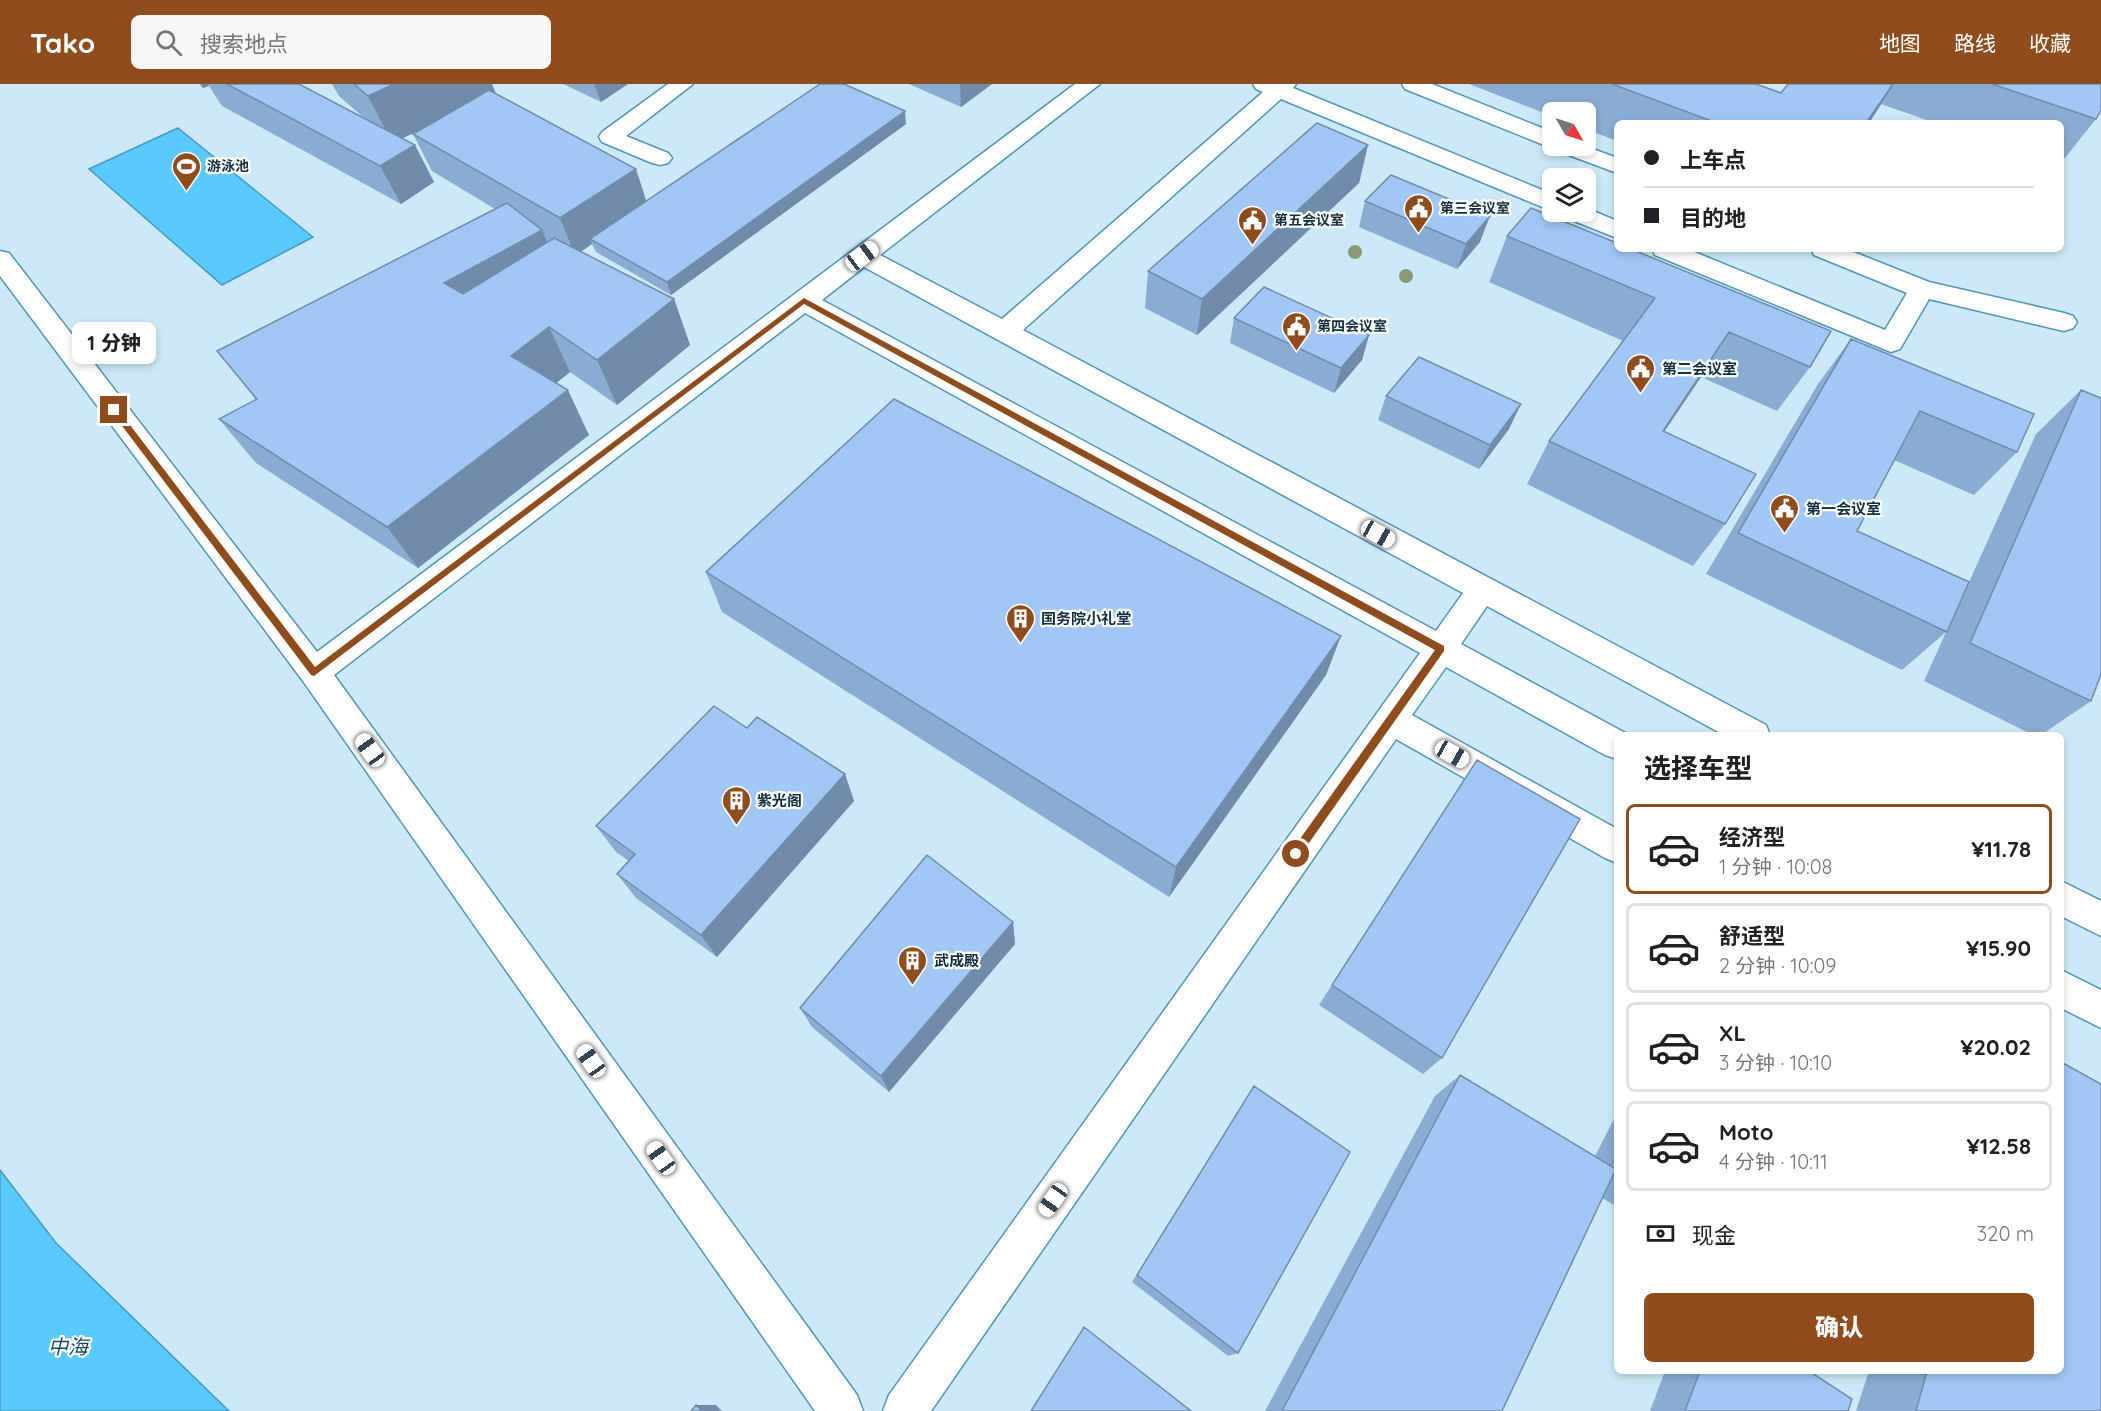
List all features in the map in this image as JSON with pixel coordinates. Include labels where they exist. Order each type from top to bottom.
[{"type":"lane","points":[[660,158],[610,137],[682,84]]},
{"type":"lane","points":[[314,672],[1089,84]]},
{"type":"lane","points":[[1413,84],[1542,136]]},
{"type":"lane","points":[[1005,331],[1276,86],[1542,199]]},
{"type":"lane","points":[[1592,156],[1614,165]]},
{"type":"lane","points":[[1596,221],[1614,229]]},
{"type":"lane","points":[[1671,252],[1892,343],[1923,289]]},
{"type":"lane","points":[[1830,252],[1923,289],[2064,322]]},
{"type":"lane","points":[[862,256],[1748,732]]},
{"type":"lane","points":[[0,259],[314,672],[841,1411]]},
{"type":"lane","points":[[804,301],[1614,743]]},
{"type":"lane","points":[[905,1411],[1482,590]]},
{"type":"lane","points":[[1390,719],[1614,845]]},
{"type":"lane","points":[[2064,900],[2101,920]]},
{"type":"lane","points":[[2064,990],[2101,1010]]},
{"type":"water","name":"游泳池","points":[[178,128],[313,237],[222,285],[89,169]]},
{"type":"water","name":"中海","points":[[0,1170],[56,1243],[229,1411],[0,1411]]},
{"type":"building","points":[[227,84],[299,84],[415,145],[380,166]]},
{"type":"building","points":[[354,84],[394,84],[368,96]]},
{"type":"building","points":[[820,84],[844,84],[905,111],[667,282],[590,239]]},
{"type":"building","points":[[1612,84],[1756,84],[1781,93],[1788,84],[1893,84],[1868,120],[1709,120]]},
{"type":"building","points":[[1992,84],[2101,84],[2101,110],[2096,119]]},
{"type":"building","points":[[489,90],[636,169],[560,218],[413,134]]},
{"type":"building","points":[[1317,123],[1368,145],[1202,299],[1148,271]]},
{"type":"building","points":[[1391,175],[1490,216],[1466,244],[1365,201]]},
{"type":"building","points":[[507,203],[542,230],[444,283],[463,294],[554,238],[674,299],[597,360],[549,327],[511,356],[568,390],[387,527],[219,419],[257,399],[217,351]]},
{"type":"building","points":[[1531,208],[1542,212],[1542,222],[1565,222],[1614,242],[1614,252],[1638,252],[1831,331],[1810,367],[1729,332],[1663,431],[1756,474],[1725,524],[1549,441],[1655,298],[1507,236]]},
{"type":"building","points":[[1264,287],[1369,335],[1341,368],[1234,318]]},
{"type":"building","points":[[1851,339],[2034,414],[2017,452],[1920,411],[1857,531],[1969,582],[1947,632],[1738,533]]},
{"type":"building","points":[[1419,357],[1521,404],[1490,445],[1386,396]]},
{"type":"building","points":[[2081,390],[2101,398],[2101,674],[2091,701],[1970,643]]},
{"type":"building","name":"国务院小礼堂","points":[[894,399],[1341,636],[1176,867],[706,572]]},
{"type":"building","name":"紫光阁","points":[[714,706],[747,728],[757,717],[845,774],[701,935],[617,874],[635,854],[596,826]]},
{"type":"building","points":[[1477,760],[1580,819],[1442,1058],[1332,985]]},
{"type":"building","name":"武成殿","points":[[927,855],[1013,922],[881,1076],[800,1008]]},
{"type":"building","points":[[2064,1064],[2101,1084],[2101,1411],[1916,1411],[1926,1374],[2064,1374]]},
{"type":"building","points":[[1460,1075],[1614,1168],[1614,1173],[1502,1411],[1282,1411]]},
{"type":"building","points":[[1254,1086],[1350,1152],[1238,1353],[1137,1275]]},
{"type":"building","points":[[1084,1327],[1191,1411],[1031,1411]]},
{"type":"building","points":[[1699,1374],[1814,1374],[1852,1399],[1848,1411],[1685,1411]]},
{"type":"building","points":[[696,1405],[702,1411],[691,1411]]},
{"type":"place","name":"游泳池","points":[[186,192]]},
{"type":"place","name":"第三会议室","points":[[1419,234]]},
{"type":"place","name":"第五会议室","points":[[1253,246]]},
{"type":"place","name":"第四会议室","points":[[1296,352]]},
{"type":"place","name":"第二会议室","points":[[1641,394]]},
{"type":"place","name":"第一会议室","points":[[1785,534]]},
{"type":"place","name":"国务院小礼堂","points":[[1020,644]]},
{"type":"place","name":"紫光阁","points":[[736,826]]},
{"type":"place","name":"武成殿","points":[[913,986]]},
{"type":"route","points":[[114,410],[314,672],[804,301],[1441,649],[1296,854]]}]
